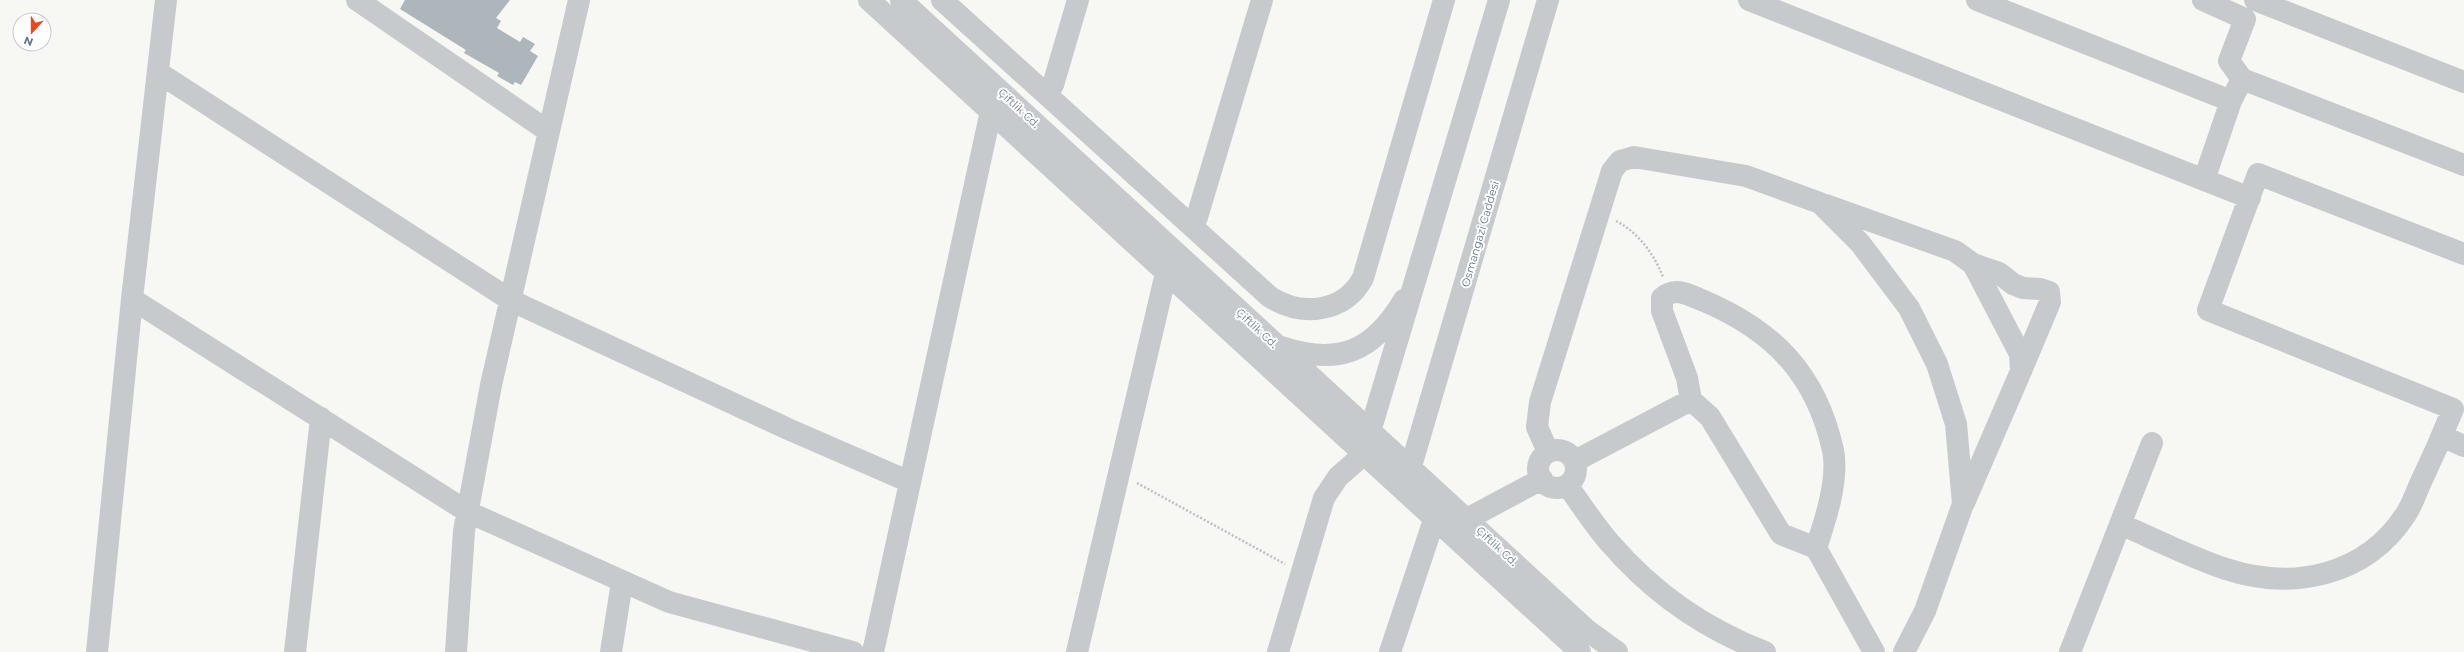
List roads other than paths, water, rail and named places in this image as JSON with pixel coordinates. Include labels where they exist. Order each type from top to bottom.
[{"type":"street","points":[[97,652],[132,299],[159,73],[166,0]]},
{"type":"street","points":[[357,0],[548,131]]},
{"type":"street","points":[[456,652],[464,531],[491,385],[512,301],[548,131],[579,0]]},
{"type":"street","name":"Çiftlik Cd.","points":[[869,0],[1363,455],[1580,652]]},
{"type":"street","name":"Çiftlik Cd.","points":[[901,0],[1588,631],[1617,652]]},
{"type":"street","points":[[942,0],[1279,302],[1309,310],[1320,309],[1348,297],[1363,278],[1444,0]]},
{"type":"street","points":[[1047,94],[1053,85],[1078,0]]},
{"type":"street","points":[[1192,225],[1197,217],[1262,0]]},
{"type":"street","points":[[1278,652],[1324,498],[1338,477],[1363,455],[1371,432],[1499,0]]},
{"type":"street","name":"Osmangazi Caddesi","points":[[1404,492],[1548,0]]},
{"type":"street","points":[[1749,0],[2250,198]]},
{"type":"street","points":[[1977,0],[2232,101]]},
{"type":"street","points":[[2203,0],[2251,6],[2464,82]]},
{"type":"street","points":[[2251,6],[2229,61],[2242,79],[2464,165]]},
{"type":"street","points":[[159,73],[512,301],[788,429],[910,482]]},
{"type":"street","points":[[2204,180],[2232,101],[2242,79]]},
{"type":"street","points":[[873,652],[991,111]]},
{"type":"street","points":[[1060,146],[1079,122]]},
{"type":"street","points":[[1548,452],[1537,427],[1540,402],[1612,171],[1620,161],[1634,157],[1746,176],[1955,252],[1973,264],[1999,273],[2013,284],[2023,288],[2040,288],[2049,292],[2050,302],[1963,504],[1925,611],[1904,652]]},
{"type":"street","points":[[2120,524],[2227,569],[2274,580],[2309,578],[2354,564],[2379,546],[2406,514],[2442,436],[2453,408],[2208,310],[2258,174],[2464,254]]},
{"type":"street","points":[[1820,203],[1860,243],[1909,308],[1937,364],[1956,424],[1963,504]]},
{"type":"street","points":[[1973,264],[2020,354],[2021,371]]},
{"type":"street","points":[[1077,652],[1166,273]]},
{"type":"street","points":[[1278,346],[1315,356],[1336,356],[1358,350],[1379,334],[1395,315],[1417,278]]},
{"type":"street","points":[[1816,548],[1828,512],[1833,482],[1833,452],[1822,415],[1802,374],[1773,341],[1736,314],[1682,292],[1669,292],[1662,298],[1662,311],[1687,378],[1691,400],[1710,416],[1781,534],[1816,548],[1874,652]]},
{"type":"street","points":[[132,299],[468,512],[669,602],[853,652]]},
{"type":"street","points":[[1575,462],[1691,400]]},
{"type":"street","points":[[296,652],[321,418]]},
{"type":"street","points":[[2442,436],[2464,446]]},
{"type":"street","points":[[2070,652],[2152,443]]},
{"type":"street","points":[[1561,450],[1572,456],[1575,462],[1576,474],[1567,485],[1552,486],[1542,479],[1539,467],[1544,456],[1548,452],[1561,450]]},
{"type":"street","points":[[1467,519],[1542,479]]},
{"type":"street","points":[[1567,485],[1610,543],[1654,588],[1696,618],[1765,652]]},
{"type":"street","points":[[1390,652],[1434,520]]},
{"type":"street","points":[[612,652],[622,582]]}]
